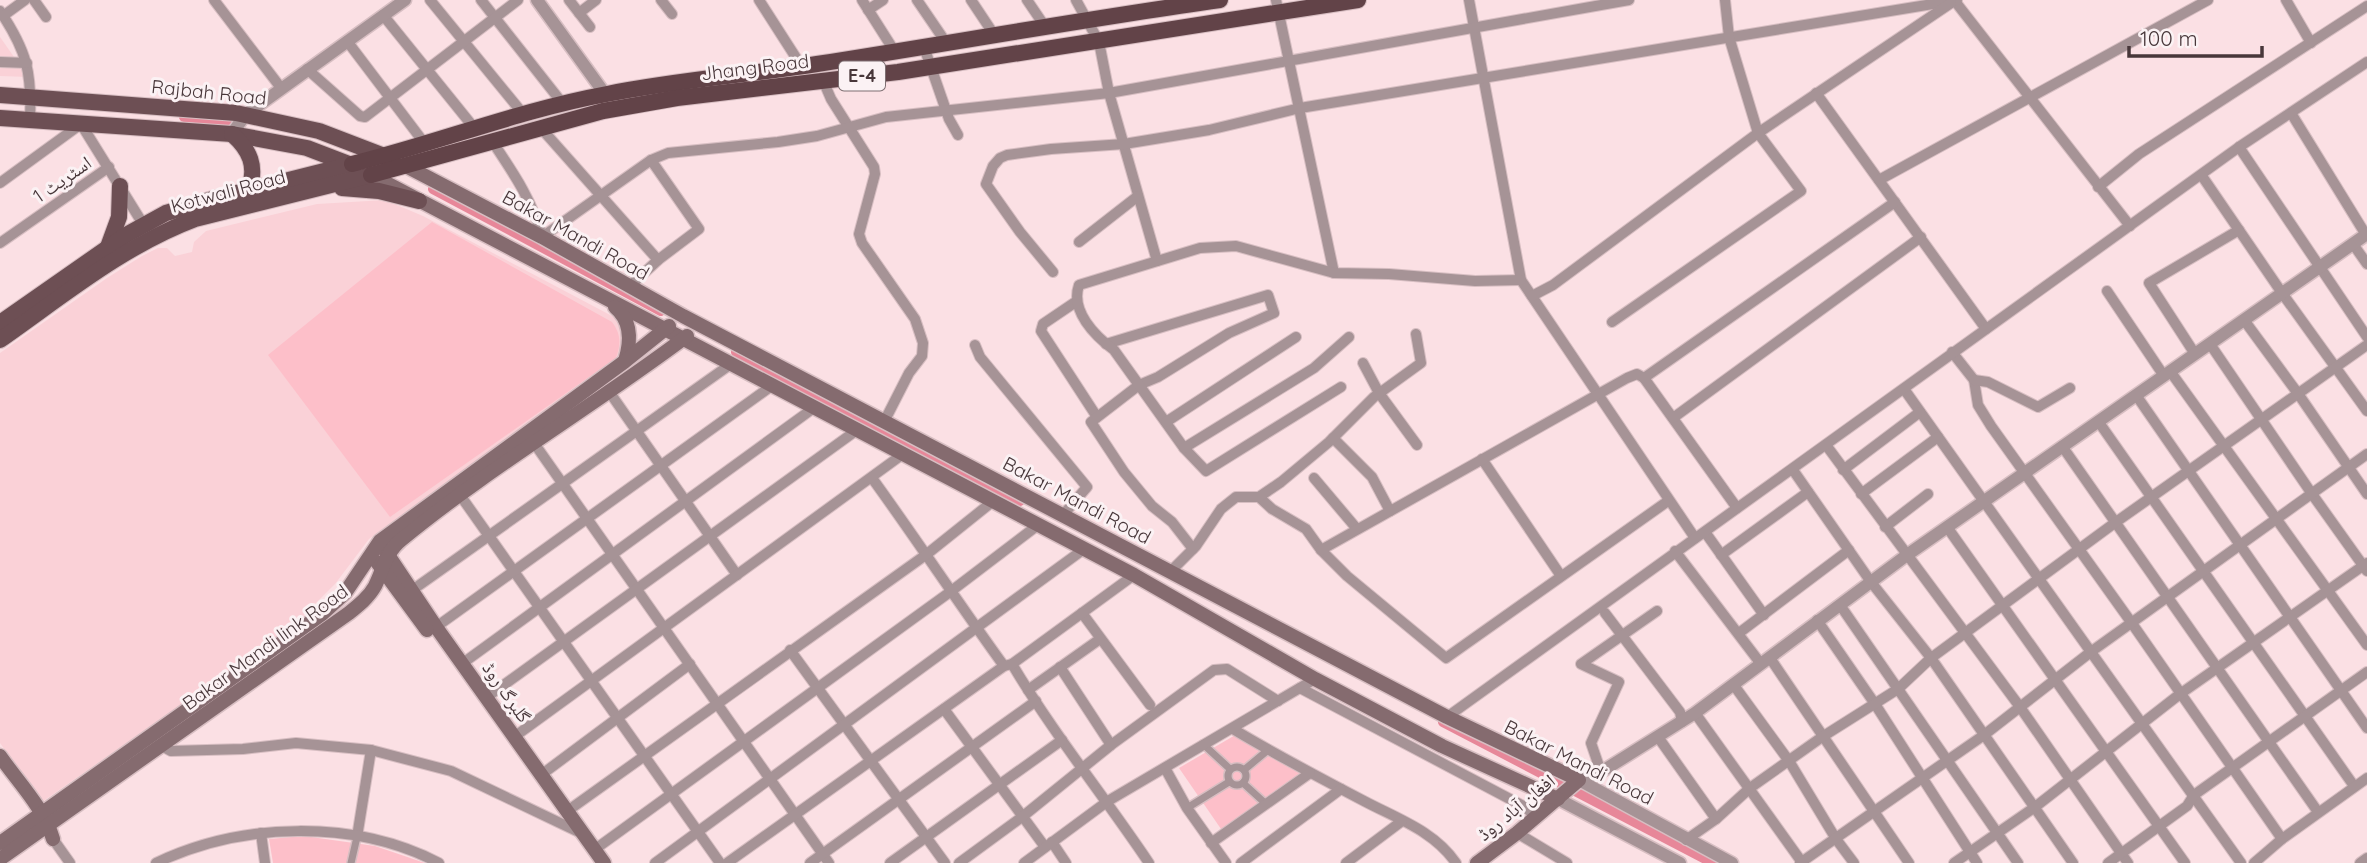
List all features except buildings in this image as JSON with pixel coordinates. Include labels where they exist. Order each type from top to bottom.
[{"type":"highway","name":"Jhang Road","points":[[352,164],[605,94],[810,65],[1220,0]]},
{"type":"highway","name":"Jhang Road","points":[[372,175],[603,111],[677,98],[930,67],[1099,42],[1278,6],[1358,0]]},
{"type":"main road","name":"Rajbah Road","points":[[0,95],[241,114],[283,121],[318,131],[406,166]]},
{"type":"main road","name":"Rajbah Road","points":[[3,120],[30,117],[81,124],[232,134],[307,148],[352,164],[372,175]]},
{"type":"main road","points":[[232,134],[250,154],[253,178],[250,190]]},
{"type":"main road","name":"Kotwali Road","points":[[0,323],[143,225],[190,205],[352,164]]},
{"type":"main road","name":"Bakar Mandi Road","points":[[406,166],[542,237],[683,316],[1447,716],[1570,789]]},
{"type":"main road","name":"Bakar Mandi Road","points":[[372,175],[1134,575],[1315,679],[1442,746],[1528,786],[1570,789]]},
{"type":"main road","name":"Kotwali Road","points":[[0,340],[125,252],[159,233],[195,219],[372,175]]},
{"type":"main road","points":[[108,247],[119,217],[120,186]]},
{"type":"main road","points":[[317,190],[359,189],[419,201]]},
{"type":"main road","points":[[606,300],[620,311],[629,327],[630,345],[624,362]]},
{"type":"main road","name":"Bakar Mandi link Road","points":[[0,859],[322,614],[345,593],[375,548],[683,316]]},
{"type":"main road","name":"Bakar Mandi link Road","points":[[0,843],[44,826],[349,613],[374,587],[385,561],[398,542],[460,495],[702,325]]},
{"type":"main road","points":[[1009,510],[1018,491]]},
{"type":"main road","name":"گلبرگ روڈ","points":[[375,548],[593,856],[604,863]]},
{"type":"main road","name":"گلبرگ روڈ","points":[[385,561],[411,590],[463,663],[566,812],[575,830]]},
{"type":"main road","points":[[0,756],[44,826]]},
{"type":"main road","points":[[0,772],[44,826]]},
{"type":"main road","points":[[1528,786],[1536,817]]},
{"type":"main road","name":"افغان آباد روڈ","points":[[1477,863],[1570,789]]},
{"type":"street","points":[[25,0],[1,14],[27,63],[30,117]]},
{"type":"street","points":[[34,0],[46,18]]},
{"type":"street","points":[[214,0],[279,85]]},
{"type":"street","points":[[232,134],[241,114],[390,0]]},
{"type":"street","points":[[279,85],[307,69],[405,0]]},
{"type":"street","points":[[430,0],[524,115]]},
{"type":"street","points":[[481,0],[563,104]]},
{"type":"street","points":[[307,69],[363,117],[518,0]]},
{"type":"street","points":[[537,0],[605,94]]},
{"type":"street","points":[[569,0],[590,27]]},
{"type":"street","points":[[579,13],[596,0]]},
{"type":"street","points":[[662,0],[672,13]]},
{"type":"street","points":[[758,0],[823,80],[831,99],[874,167],[875,174],[859,234],[862,243],[915,319],[923,343],[922,356],[909,373],[884,420]]},
{"type":"street","points":[[862,0],[895,52]]},
{"type":"street","points":[[868,10],[883,0]]},
{"type":"street","points":[[917,0],[947,44]]},
{"type":"street","points":[[971,0],[995,36]]},
{"type":"street","points":[[1027,0],[1046,28]]},
{"type":"street","points":[[1076,0],[1099,42],[1109,93],[1157,261]]},
{"type":"street","points":[[1469,0],[1521,281],[1695,538]]},
{"type":"street","points":[[492,141],[519,181],[537,217],[542,237],[651,160],[667,153],[817,136],[886,117],[1109,93],[1629,0]]},
{"type":"street","points":[[1612,322],[1801,191],[1758,133],[1729,37],[1724,0]]},
{"type":"street","points":[[1053,272],[986,184],[993,166],[1000,158],[1024,152],[1124,144],[1209,130],[1300,108],[1955,0]]},
{"type":"street","points":[[1955,0],[2130,226]]},
{"type":"street","points":[[1532,296],[1553,285],[1758,133],[1955,0]]},
{"type":"street","points":[[1879,180],[2208,0]]},
{"type":"street","points":[[2286,0],[2311,43]]},
{"type":"street","points":[[1278,6],[1334,273]]},
{"type":"street","points":[[2098,187],[2139,154],[2367,6]]},
{"type":"street","points":[[383,15],[475,129]]},
{"type":"street","points":[[346,41],[425,144]]},
{"type":"street","points":[[924,47],[958,135]]},
{"type":"street","points":[[0,62],[27,63]]},
{"type":"street","points":[[1447,716],[2239,147],[2367,62]]},
{"type":"street","points":[[1816,93],[1986,328]]},
{"type":"street","points":[[1570,789],[1695,713],[1906,555],[2367,235],[2291,113]]},
{"type":"street","points":[[0,183],[81,124],[143,225]]},
{"type":"street","points":[[540,127],[658,260]]},
{"type":"street","points":[[2239,147],[2367,337]]},
{"type":"street","points":[[629,287],[658,260],[699,229],[651,160]]},
{"type":"street","name":"اسٹریٹ 1","points":[[0,243],[109,167]]},
{"type":"street","points":[[2202,176],[2367,411]]},
{"type":"street","points":[[1079,242],[1138,196]]},
{"type":"street","points":[[1644,379],[1895,202]]},
{"type":"street","points":[[2195,354],[2150,283],[2239,230]]},
{"type":"street","points":[[1673,418],[1920,237]]},
{"type":"street","points":[[2353,244],[2367,264]]},
{"type":"street","points":[[1341,387],[1206,471],[1184,448],[1114,350],[1092,328],[1078,308],[1079,285],[1200,248],[1236,246],[1334,273],[1521,281]]},
{"type":"street","points":[[2107,291],[2167,374],[2224,446],[2367,645]]},
{"type":"street","points":[[1106,344],[1268,295],[1275,313],[1229,333],[1158,377],[1139,385],[1091,422],[1124,472],[1152,506],[1172,522],[1193,549]]},
{"type":"street","points":[[1077,301],[1043,324],[1041,331],[1097,417]]},
{"type":"street","points":[[2244,320],[2367,494]]},
{"type":"street","points":[[1171,571],[1193,549],[1228,503],[1236,497],[1259,497],[1281,482],[1333,438],[1379,393],[1421,363],[1416,334]]},
{"type":"street","points":[[1166,422],[1296,337]]},
{"type":"street","points":[[1184,448],[1314,368],[1349,337]]},
{"type":"street","points":[[1954,863],[2035,807],[2141,722],[2366,567],[2312,494],[2210,344]]},
{"type":"street","points":[[975,345],[980,357],[1087,487],[1063,515]]},
{"type":"street","points":[[1686,840],[1716,819],[1750,788],[1822,737],[1898,689],[1931,658],[2116,522],[2367,345]]},
{"type":"street","points":[[1952,352],[1974,380],[1978,405],[2023,474],[2131,622],[2282,839]]},
{"type":"street","points":[[1363,363],[1379,393],[1417,445]]},
{"type":"street","points":[[411,590],[732,364]]},
{"type":"street","points":[[1321,550],[1637,374],[1644,379],[1737,508]]},
{"type":"street","points":[[1974,380],[1988,382],[2038,407],[2070,388]]},
{"type":"street","points":[[436,627],[773,385]]},
{"type":"street","points":[[1904,389],[2241,863]]},
{"type":"street","points":[[608,390],[737,575]]},
{"type":"street","points":[[2136,395],[2367,728]]},
{"type":"street","points":[[463,663],[815,407]]},
{"type":"street","points":[[1843,470],[1920,412]]},
{"type":"street","points":[[2098,421],[2354,786]]},
{"type":"street","points":[[487,697],[857,430]]},
{"type":"street","points":[[1861,494],[1938,437]]},
{"type":"street","points":[[1333,438],[1372,477],[1390,511]]},
{"type":"street","points":[[534,443],[830,863]]},
{"type":"street","points":[[1826,445],[2021,707],[2128,863]]},
{"type":"street","points":[[2062,446],[2169,595],[2318,812]]},
{"type":"street","points":[[514,737],[904,454]]},
{"type":"street","points":[[1695,713],[1801,862],[1983,736],[2131,622],[2367,454]]},
{"type":"street","points":[[1482,459],[1561,576]]},
{"type":"street","points":[[1793,470],[1871,582],[1931,658],[2073,863]]},
{"type":"street","points":[[872,478],[927,554],[950,592],[1028,690],[1149,863]]},
{"type":"street","points":[[1314,478],[1357,529]]},
{"type":"street","points":[[1721,555],[1808,492]]},
{"type":"street","points":[[1885,527],[1928,494]]},
{"type":"street","points":[[460,495],[487,537],[720,863]]},
{"type":"street","points":[[1259,497],[1272,509],[1306,529],[1321,550],[1348,576],[1446,658],[1668,501]]},
{"type":"street","points":[[566,812],[927,554],[992,502]]},
{"type":"street","points":[[593,856],[671,794],[1038,525]]},
{"type":"street","points":[[1947,527],[2185,863]]},
{"type":"street","points":[[1705,532],[1764,615]]},
{"type":"street","points":[[655,863],[1083,549]]},
{"type":"street","points":[[1739,633],[1849,550]]},
{"type":"street","points":[[1675,551],[1739,633],[1765,661],[1822,737],[1909,863]]},
{"type":"street","points":[[727,863],[1134,575]]},
{"type":"street","points":[[1840,605],[2018,863]]},
{"type":"street","points":[[1601,772],[1591,743],[1619,682],[1581,664],[1657,611]]},
{"type":"street","points":[[1082,612],[1150,705]]},
{"type":"street","points":[[1605,613],[1680,712],[1682,722]]},
{"type":"street","points":[[1818,620],[1978,863]]},
{"type":"street","points":[[1028,690],[1100,639]]},
{"type":"street","points":[[790,650],[945,863]]},
{"type":"street","points":[[541,775],[690,664]]},
{"type":"street","points":[[1060,667],[1111,745]]},
{"type":"street","points":[[958,863],[1022,817],[1111,745],[1214,670],[1227,670],[1278,701]]},
{"type":"street","points":[[2108,863],[2188,806],[2194,795],[2367,672]]},
{"type":"street","points":[[1024,863],[1108,801],[1315,679]]},
{"type":"street","points":[[1733,684],[1789,761],[1836,839],[1854,863]]},
{"type":"street","points":[[1300,688],[1525,807],[1536,817]]},
{"type":"street","points":[[810,863],[1036,701]]},
{"type":"street","points":[[944,709],[1022,817],[1066,863]]},
{"type":"street","points":[[1233,729],[1437,840],[1456,863]]},
{"type":"street","points":[[1658,737],[1716,819]]},
{"type":"street","points":[[890,863],[1062,740]]},
{"type":"street","points":[[160,745],[170,751],[243,749],[296,743],[371,750],[451,771],[575,830]]},
{"type":"street","points":[[1203,744],[1230,769]]},
{"type":"street","points":[[351,863],[371,750]]},
{"type":"street","points":[[1244,770],[1268,750]]},
{"type":"street","points":[[1237,766],[1244,770],[1246,777],[1243,783],[1236,786],[1229,782],[1227,775],[1230,769],[1237,766]]},
{"type":"street","points":[[1165,768],[1187,808],[1226,863]]},
{"type":"street","points":[[1211,843],[1310,773]]},
{"type":"street","points":[[2253,863],[2367,778]]},
{"type":"street","points":[[1187,808],[1229,782]]},
{"type":"street","points":[[1243,783],[1266,804]]},
{"type":"street","points":[[1241,863],[1341,789]]},
{"type":"street","name":"Bakar Mandi Road","points":[[1570,789],[1732,863]]},
{"type":"street","name":"Bakar Mandi Road","points":[[1570,789],[1680,863]]},
{"type":"street","points":[[1346,863],[1402,821]]},
{"type":"street","points":[[44,826],[70,863]]},
{"type":"street","points":[[156,863],[191,848],[261,833],[301,831],[357,836],[387,842],[438,862]]},
{"type":"street","points":[[261,833],[265,863]]},
{"type":"street","points":[[1517,833],[1564,862]]},
{"type":"street","points":[[2360,863],[2367,858]]},
{"type":"shaded area","points":[[0,37],[28,77],[0,76]]},
{"type":"shaded area","points":[[385,200],[423,216],[614,317],[621,330],[623,342],[616,361],[369,539],[335,584],[302,617],[254,654],[42,802],[0,743],[0,353],[107,278],[158,248],[167,248],[175,256],[192,252],[194,242],[206,231],[317,204]]},
{"type":"shaded area","points":[[432,222],[612,322],[619,335],[619,348],[616,358],[390,517],[268,355]]},
{"type":"shaded area","points":[[1237,734],[1311,775],[1221,829],[1179,768]]},
{"type":"shaded area","points":[[304,836],[375,846],[425,863],[273,863],[269,839]]},
{"type":"waterway","points":[[184,117],[229,121]]},
{"type":"waterway","points":[[433,189],[661,311]]},
{"type":"waterway","points":[[736,352],[1020,501]]},
{"type":"waterway","points":[[1443,722],[1713,863]]}]
